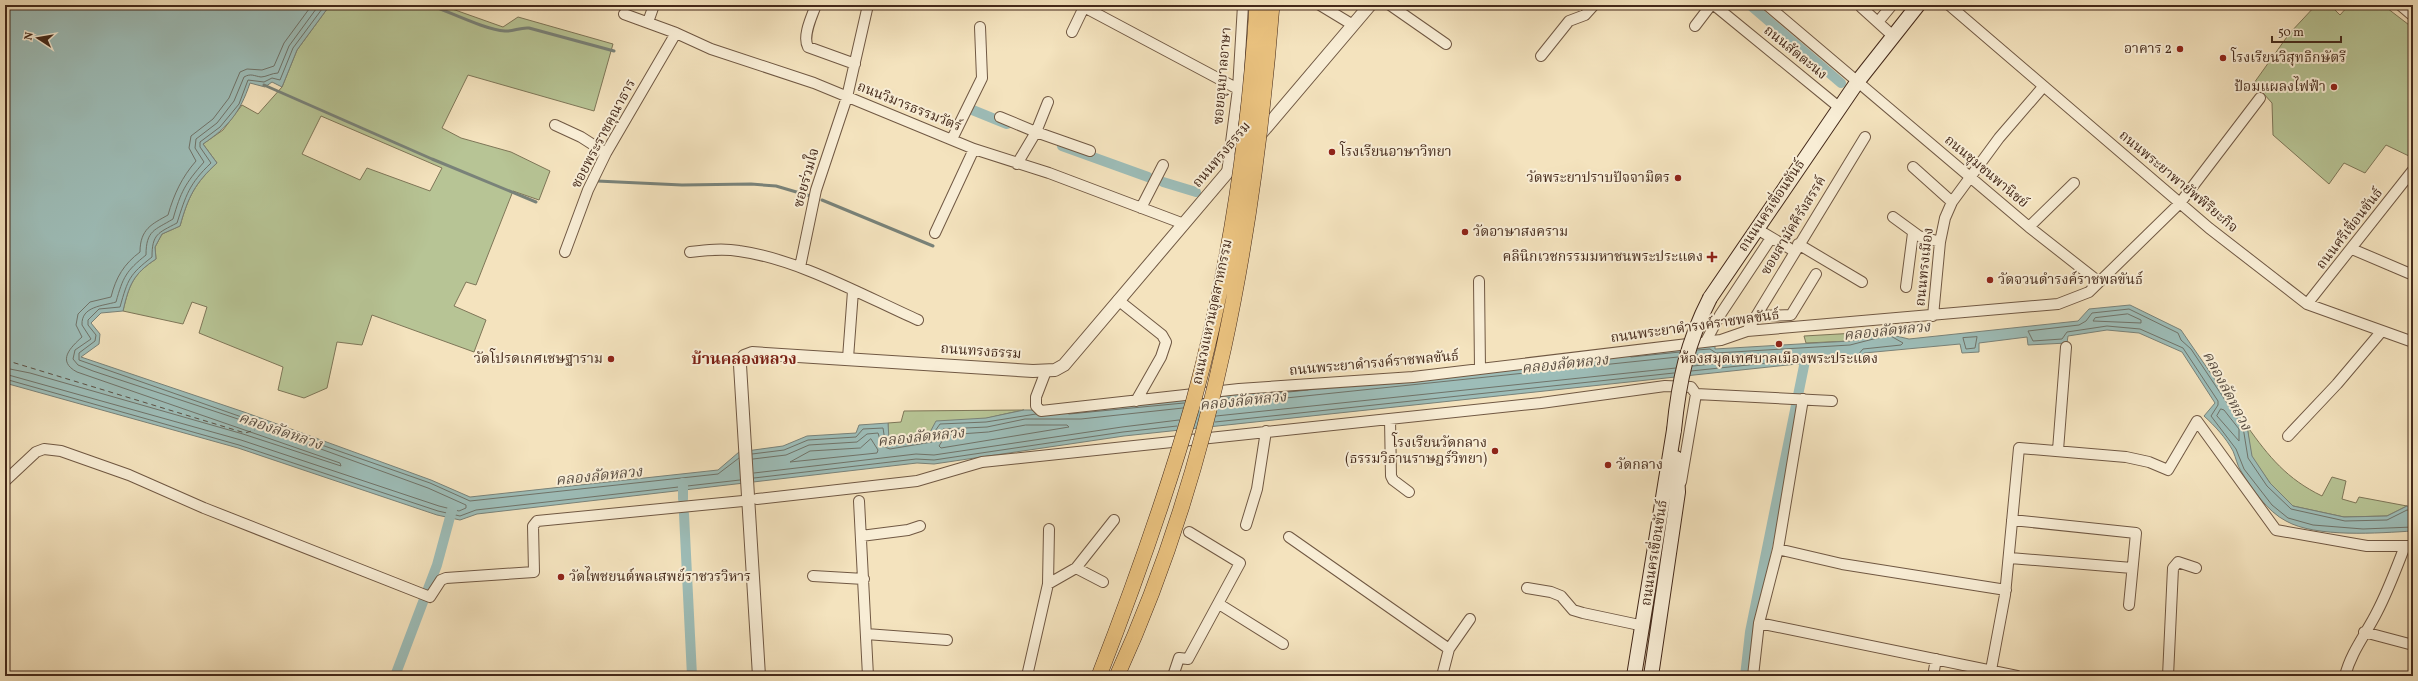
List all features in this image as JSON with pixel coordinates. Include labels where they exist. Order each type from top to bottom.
[{"type":"main road","name":"ถนนวงแหวนอุตสาหกรรม","points":[[1099,676],[1132,592],[1165,496],[1195,394],[1232,223],[1246,125],[1257,5]]},
{"type":"main road","name":"ถนนวงแหวนอุตสาหกรรม","points":[[1117,676],[1170,542],[1218,370],[1248,216],[1264,97],[1272,5]]},
{"type":"main road","name":"ถนนนครเขื่อนขันธ์","points":[[1634,676],[1644,626],[1685,358],[1692,336],[1710,298],[1858,81],[1918,5]]},
{"type":"main road","name":"ถนนนครเขื่อนขันธ์","points":[[1651,676],[1678,492],[1674,430]]},
{"type":"street","points":[[648,22],[654,5]]},
{"type":"street","points":[[816,5],[806,36],[808,46],[855,64]]},
{"type":"street","name":"ซอยร่วมใจ","points":[[800,268],[816,190],[847,97],[868,5]]},
{"type":"street","name":"ซอยอุนบาลอาษา","points":[[1227,173],[1238,88],[1244,5]]},
{"type":"street","points":[[1320,5],[1353,25]]},
{"type":"street","name":"ถนนทรงธรรม","points":[[759,676],[740,365],[744,356],[752,353],[1046,371],[1055,370],[1064,365],[1370,5]]},
{"type":"street","points":[[1390,5],[1446,44]]},
{"type":"street","points":[[1540,56],[1569,22],[1584,15],[1594,5]]},
{"type":"street","points":[[1695,26],[1711,5]]},
{"type":"street","name":"ถนนสัตตะนง","points":[[1714,5],[1840,108]]},
{"type":"street","name":"ถนนชุมชนพานิชย์","points":[[1767,5],[1970,178],[2099,282]]},
{"type":"street","points":[[1862,5],[1861,7],[1893,36]]},
{"type":"street","points":[[1878,22],[1892,5]]},
{"type":"street","name":"ถนนพระยาพายัพพิริยะกิจ","points":[[1949,5],[2180,203],[2307,304],[2381,332],[2413,342]]},
{"type":"street","points":[[2400,5],[2413,16]]},
{"type":"street","points":[[1072,32],[1085,6],[1238,88]]},
{"type":"street","name":"ถนนวิมารธรรมวัตร์","points":[[624,14],[676,33],[711,49],[814,83],[974,149],[1049,173],[1184,224]]},
{"type":"street","points":[[952,139],[982,78],[980,27]]},
{"type":"street","name":"ซอยพระราชคุณาธาร","points":[[565,252],[588,190],[606,153],[676,33]]},
{"type":"street","name":"ถนนทรงเมือง","points":[[1933,316],[1940,242],[1945,218],[1952,202],[1998,138],[2044,87]]},
{"type":"street","name":"ถนนพระยาดำรงค์ราชพลขันธ์","points":[[1046,371],[1036,397],[1036,406],[1042,411],[1240,389],[1412,377],[1721,340],[1747,331],[2058,304],[2089,292],[2180,203],[2260,98]]},
{"type":"street","points":[[1017,164],[1033,134],[1036,132],[1048,102]]},
{"type":"street","points":[[1000,117],[1036,132],[1090,151]]},
{"type":"street","points":[[555,125],[581,137],[606,153]]},
{"type":"street","name":"ซอยสามัคคีรังสรรค์","points":[[1747,331],[1865,136]]},
{"type":"street","points":[[935,233],[974,149]]},
{"type":"street","points":[[1142,208],[1163,165]]},
{"type":"street","points":[[1913,167],[1952,202]]},
{"type":"street","name":"ถนนศรีเขื่อนขันธ์","points":[[2307,304],[2352,250],[2413,170]]},
{"type":"street","points":[[2029,227],[2074,184]]},
{"type":"street","points":[[1893,217],[1913,233],[1940,242]]},
{"type":"street","points":[[1757,229],[1771,238],[1796,248],[1862,282]]},
{"type":"street","points":[[1906,287],[1913,233]]},
{"type":"street","points":[[1706,341],[1720,315],[1771,238]]},
{"type":"street","points":[[690,252],[724,249],[740,251],[800,268],[918,320]]},
{"type":"street","points":[[2352,250],[2413,275]]},
{"type":"street","points":[[1757,316],[1791,315],[1816,274]]},
{"type":"street","points":[[1479,281],[1480,369]]},
{"type":"street","points":[[848,358],[853,291]]},
{"type":"street","points":[[1118,300],[1162,335],[1166,342],[1161,357],[1136,401]]},
{"type":"street","points":[[2288,436],[2381,332]]},
{"type":"street","points":[[2058,450],[2066,347]]},
{"type":"street","points":[[5,481],[36,452],[44,449],[61,451],[129,475],[204,508],[430,597],[441,580],[446,578],[534,572],[533,526],[537,521],[917,481],[982,462],[1390,419],[1665,386],[1691,387],[1696,394],[1685,464],[1678,492]]},
{"type":"street","points":[[1696,394],[1787,397],[1832,401]]},
{"type":"street","points":[[1753,676],[1759,624],[1778,549],[1801,399]]},
{"type":"street","points":[[1390,419],[1391,476],[1393,480],[1409,492]]},
{"type":"street","points":[[1991,670],[2006,590],[2019,448],[2058,450],[2126,457],[2149,462],[2168,470],[2197,421],[2276,530],[2367,546],[2409,546],[2386,596],[2364,632],[2345,676]]},
{"type":"street","points":[[1246,525],[1258,489],[1266,431]]},
{"type":"street","points":[[858,501],[864,579],[868,676]]},
{"type":"street","points":[[1048,584],[1076,568],[1114,520]]},
{"type":"street","points":[[2012,520],[2136,532],[2129,605]]},
{"type":"street","points":[[861,536],[908,530],[920,526]]},
{"type":"street","points":[[1027,676],[1048,584],[1049,529]]},
{"type":"street","points":[[1173,676],[1179,658],[1188,660],[1240,563],[1189,532]]},
{"type":"street","points":[[1289,538],[1449,649]]},
{"type":"street","points":[[1778,549],[1842,564],[2006,590]]},
{"type":"street","points":[[2010,558],[2132,568]]},
{"type":"street","points":[[2168,676],[2173,568],[2178,562],[2196,568]]},
{"type":"street","points":[[1076,568],[1103,582]]},
{"type":"street","points":[[813,576],[864,579]]},
{"type":"street","points":[[1527,588],[1551,592],[1561,596],[1573,610],[1583,614],[1644,626]]},
{"type":"street","points":[[1219,604],[1283,644]]},
{"type":"street","points":[[1442,676],[1449,649],[1470,619]]},
{"type":"street","points":[[1759,624],[2017,676]]},
{"type":"street","points":[[2364,632],[2413,645]]},
{"type":"street","points":[[866,634],[947,640]]},
{"type":"street","points":[[1933,676],[1936,659]]},
{"type":"green space","points":[[330,5],[441,5],[503,27],[518,17],[613,44],[594,111],[468,75],[442,128],[461,138],[511,152],[550,171],[539,200],[513,191],[476,285],[466,282],[454,306],[486,320],[474,352],[372,315],[362,345],[337,342],[327,388],[304,398],[278,390],[283,367],[199,333],[207,307],[192,302],[183,324],[123,311],[127,294],[133,281],[148,264],[156,259],[155,247],[162,234],[180,226],[193,191],[209,170],[217,163],[203,144],[223,130],[242,105],[258,114],[282,87],[297,50]],"holes":[[[321,116],[442,168],[430,191],[367,168],[360,180],[302,154]]]},
{"type":"green space","points":[[2316,5],[2330,5],[2340,15],[2349,5],[2383,5],[2413,28],[2411,157],[2386,145],[2365,173],[2344,163],[2329,184],[2273,135],[2272,103],[2254,83],[2289,34]]},
{"type":"green space","points":[[1891,331],[1850,341],[1806,343],[1804,336]]},
{"type":"green space","points":[[1024,410],[888,441],[888,423],[901,422],[904,411]]},
{"type":"green space","points":[[2247,426],[2263,448],[2289,475],[2322,496],[2332,477],[2346,481],[2342,499],[2356,503],[2359,497],[2407,506],[2387,516],[2344,517],[2293,506],[2270,483],[2251,456]]},
{"type":"water","name":"คลองลัดหลวง","points":[[5,5],[330,5],[297,50],[282,87],[272,82],[265,87],[250,83],[242,103],[232,118],[219,132],[203,144],[217,163],[203,177],[193,191],[180,226],[162,234],[155,247],[156,259],[148,264],[133,281],[127,294],[123,311],[101,313],[91,323],[100,334],[99,344],[81,357],[244,412],[431,480],[470,497],[718,470],[739,452],[783,446],[807,436],[856,433],[859,425],[888,423],[889,440],[929,434],[936,421],[986,418],[1024,410],[1081,410],[1715,344],[1715,349],[1850,341],[1891,331],[1896,336],[1909,339],[2078,321],[2089,309],[2130,305],[2181,330],[2247,426],[2252,456],[2270,483],[2293,506],[2344,517],[2387,516],[2407,506],[2413,507],[2413,531],[2366,533],[2330,532],[2299,526],[2279,517],[2266,506],[2255,492],[2240,469],[2233,451],[2227,441],[2204,416],[2215,403],[2182,352],[2139,333],[2107,330],[2068,336],[2067,343],[2028,345],[2027,337],[1979,343],[1979,352],[1962,353],[1960,344],[1864,353],[1863,360],[1797,364],[1124,436],[934,464],[917,463],[477,514],[460,520],[437,515],[238,448],[5,383]]},
{"type":"waterway","points":[[430,5],[488,28],[508,31],[529,28],[614,51]]},
{"type":"waterway","points":[[1750,5],[1841,83]]},
{"type":"waterway","points":[[264,85],[432,159],[536,202]]},
{"type":"waterway","points":[[970,109],[1007,124]]},
{"type":"waterway","points":[[1062,146],[1148,177]]},
{"type":"waterway","points":[[597,181],[682,185],[751,184],[776,186],[810,196]]},
{"type":"waterway","points":[[1163,182],[1196,192]]},
{"type":"waterway","points":[[822,200],[933,246]]},
{"type":"waterway","points":[[1745,676],[1750,632],[1806,356]]},
{"type":"waterway","points":[[683,483],[683,499]]},
{"type":"waterway","points":[[395,676],[437,565],[453,506]]},
{"type":"waterway","points":[[684,514],[692,676]]},
{"type":"ferry route","points":[[5,360],[245,433],[255,430]]},
{"type":"place","name":"อาคาร 2","points":[[2180,49]]},
{"type":"place","name":"โรงเรียนวิสุทธิกษัตรี","points":[[2223,58]]},
{"type":"place","name":"ป้อมแผลงไฟฟ้า","points":[[2334,87]]},
{"type":"place","name":"โรงเรียนอาษาวิทยา","points":[[1332,152]]},
{"type":"place","name":"วัดพระยาปราบปัจจามิตร","points":[[1678,178]]},
{"type":"place","name":"วัดอาษาสงคราม","points":[[1465,232]]},
{"type":"place","name":"คลินิกเวชกรรมมหาชนพระประแดง","points":[[1712,257]]},
{"type":"place","name":"วัดจวนดำรงค์ราชพลขันธ์","points":[[1990,280]]},
{"type":"place","name":"ห้องสมุดเทศบาลเมืองพระประแดง","points":[[1779,344]]},
{"type":"place","name":"วัดโปรดเกศเชษฐาราม","points":[[611,359]]},
{"type":"place","name":"โรงเรียนวัดกลาง (ธรรมวิธานราษฎร์วิทยา)","points":[[1495,451]]},
{"type":"place","name":"วัดกลาง","points":[[1608,465]]},
{"type":"place","name":"วัดไพชยนต์พลเสพย์ราชวรวิหาร","points":[[561,577]]},
{"type":"district","name":"บ้านคลองหลวง","points":[[744,360]]}]
